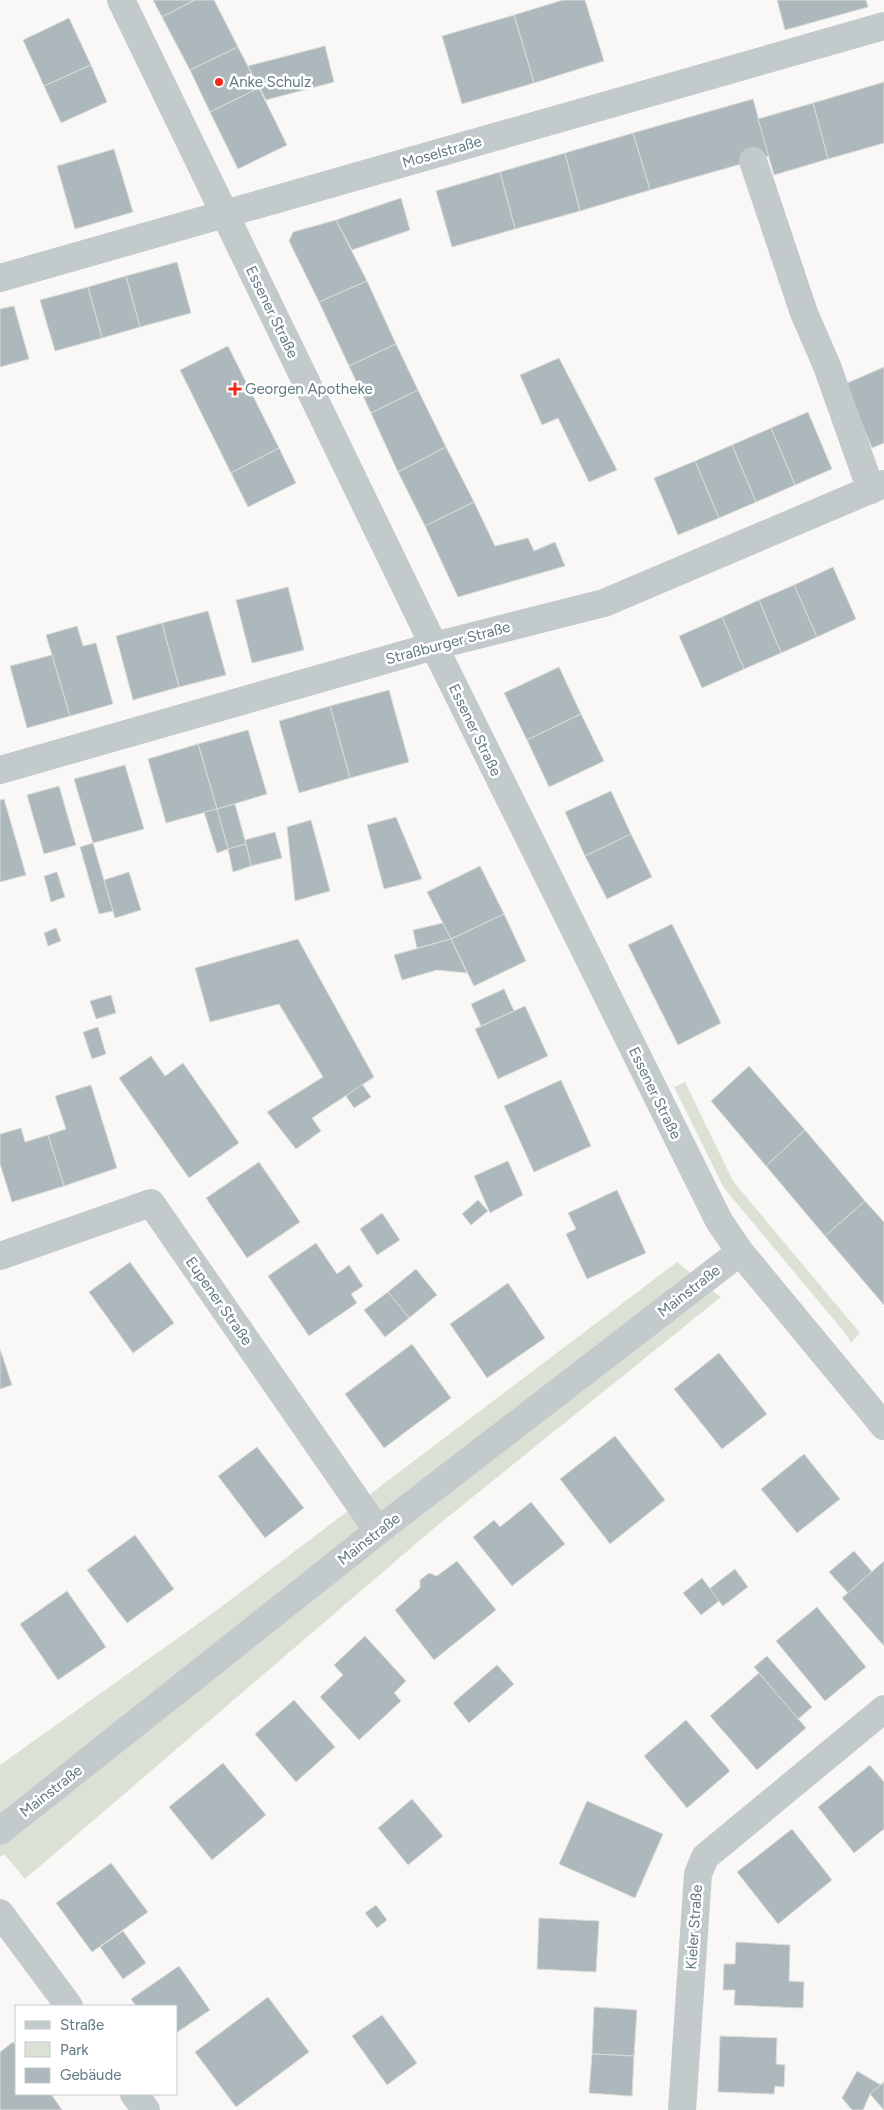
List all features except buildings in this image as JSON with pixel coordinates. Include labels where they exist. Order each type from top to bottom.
[{"type":"street","name":"Essener Straße","points":[[121,0],[434,646],[719,1221],[740,1252],[884,1426]]},
{"type":"street","name":"Moselstraße","points":[[0,278],[884,26]]},
{"type":"street","points":[[753,161],[804,313],[878,487]]},
{"type":"street","name":"Straßburger Straße","points":[[0,770],[434,646],[604,603],[878,487]]},
{"type":"street","name":"Eupener Straße","points":[[0,1256],[151,1203],[378,1532]]},
{"type":"street","name":"Mainstraße","points":[[0,1831],[378,1532],[740,1252]]},
{"type":"street","name":"Kieler Straße","points":[[682,2110],[698,1874],[705,1857],[884,1709]]},
{"type":"street","points":[[0,1913],[68,2005]]},
{"type":"street","points":[[135,2095],[146,2110]]},
{"type":"green space","points":[[685,1082],[733,1181],[860,1333],[851,1343],[845,1333],[724,1188],[674,1087]]},
{"type":"green space","points":[[677,1262],[721,1297],[433,1529],[25,1879],[4,1854],[0,1857],[0,1765],[213,1613]]},
{"type":"place","name":"Anke Schulz","points":[[219,82]]},
{"type":"place","name":"Georgen Apotheke","points":[[235,389]]}]
